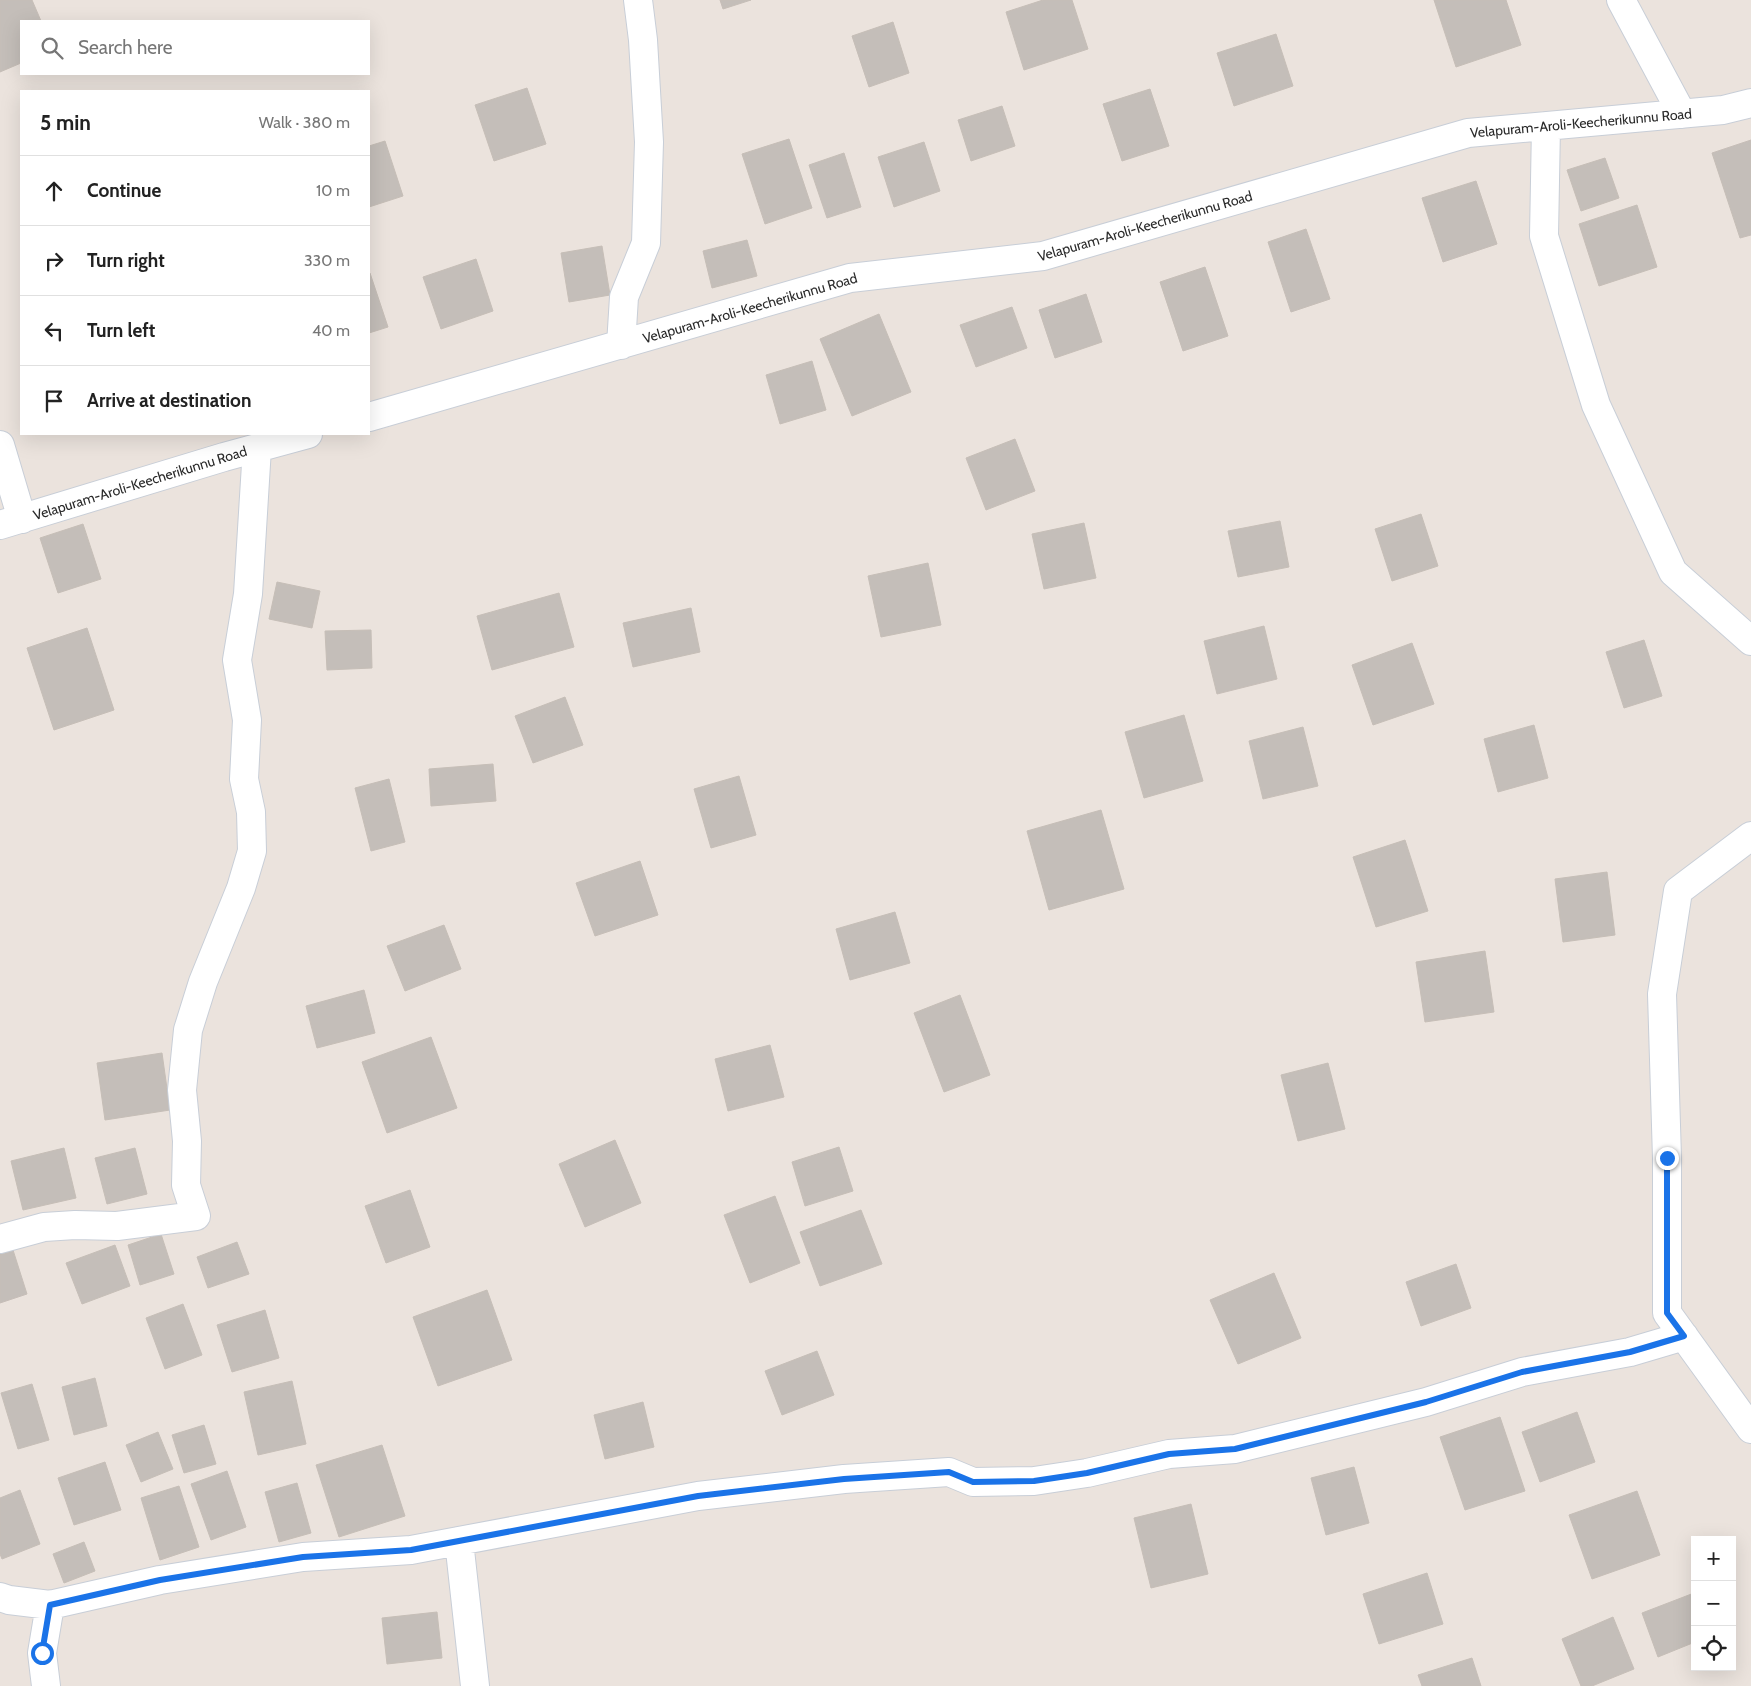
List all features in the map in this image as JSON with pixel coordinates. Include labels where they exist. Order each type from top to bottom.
[{"type":"street","points":[[621,344],[624,297],[646,243],[649,142],[643,40],[638,0]]},
{"type":"street","points":[[1621,0],[1682,114]]},
{"type":"street","name":"Velapuram-Aroli-Keecherikunnu Road","points":[[370,417],[850,278],[1043,256],[1468,133],[1723,110],[1751,103]]},
{"type":"street","points":[[1546,126],[1544,236],[1596,406],[1673,572],[1751,641]]},
{"type":"street","name":"Velapuram-Aroli-Keecherikunnu Road","points":[[11,522],[304,435]]},
{"type":"street","points":[[0,445],[11,522]]},
{"type":"street","points":[[0,1239],[44,1228],[75,1225],[117,1226],[196,1216],[186,1185],[187,1141],[182,1090],[188,1030],[203,982],[241,888],[252,851],[251,812],[244,779],[247,720],[237,660],[248,594],[257,448]]},
{"type":"street","points":[[1751,836],[1678,891],[1662,994],[1667,1158],[1667,1313],[1751,1429]]},
{"type":"street","points":[[0,1597],[9,1600],[50,1605],[160,1580],[303,1557],[411,1550],[698,1496],[834,1480],[949,1472],[973,1482],[1034,1481],[1087,1473],[1169,1454],[1235,1449],[1426,1402],[1522,1372],[1630,1352],[1684,1336]]},
{"type":"street","points":[[459,1541],[475,1686]]},
{"type":"street","points":[[46,1686],[42,1653],[50,1605]]},
{"type":"building","points":[[0,0],[32,0],[41,20],[20,20],[20,63],[0,72]]},
{"type":"building","points":[[720,0],[751,0],[723,9]]},
{"type":"building","points":[[1043,0],[1072,0],[1088,49],[1024,70],[1006,12]]},
{"type":"building","points":[[1434,0],[1506,0],[1521,45],[1456,67]]},
{"type":"building","points":[[893,22],[909,73],[869,87],[852,36]]},
{"type":"building","points":[[1276,34],[1293,86],[1234,106],[1217,53]]},
{"type":"building","points":[[527,88],[546,144],[494,161],[475,105]]},
{"type":"building","points":[[1150,89],[1169,146],[1122,161],[1103,104]]},
{"type":"building","points":[[1002,106],[1015,146],[971,161],[958,120]]},
{"type":"building","points":[[789,139],[812,208],[765,224],[742,154]]},
{"type":"building","points":[[1751,140],[1751,235],[1740,238],[1712,153]]},
{"type":"building","points":[[385,141],[403,196],[370,207],[370,146]]},
{"type":"building","points":[[924,142],[940,191],[894,207],[878,157]]},
{"type":"building","points":[[844,153],[861,207],[827,218],[809,165]]},
{"type":"building","points":[[1605,158],[1619,198],[1581,211],[1567,170]]},
{"type":"building","points":[[1476,181],[1497,244],[1443,262],[1422,198]]},
{"type":"building","points":[[1637,205],[1657,267],[1599,286],[1579,224]]},
{"type":"building","points":[[1306,229],[1330,299],[1291,312],[1268,242]]},
{"type":"building","points":[[747,240],[757,276],[712,288],[703,251]]},
{"type":"building","points":[[602,246],[610,295],[569,302],[561,253]]},
{"type":"building","points":[[476,259],[493,311],[441,329],[423,277]]},
{"type":"building","points":[[1205,267],[1228,336],[1183,351],[1160,282]]},
{"type":"building","points":[[370,273],[388,327],[370,333]]},
{"type":"building","points":[[1086,294],[1102,342],[1055,358],[1039,310]]},
{"type":"building","points":[[1012,307],[1027,348],[976,367],[960,325]]},
{"type":"building","points":[[879,314],[911,392],[852,416],[820,339]]},
{"type":"building","points":[[812,361],[826,410],[780,424],[766,375]]},
{"type":"building","points":[[1015,439],[1035,491],[986,510],[966,458]]},
{"type":"building","points":[[1421,514],[1438,566],[1392,581],[1375,529]]},
{"type":"building","points":[[1280,521],[1289,567],[1238,577],[1228,531]]},
{"type":"building","points":[[1084,523],[1096,578],[1044,589],[1032,534]]},
{"type":"building","points":[[83,524],[101,579],[58,593],[40,538]]},
{"type":"building","points":[[928,563],[941,625],[881,637],[868,576]]},
{"type":"building","points":[[277,582],[320,591],[312,628],[269,619]]},
{"type":"building","points":[[559,593],[574,647],[492,670],[477,616]]},
{"type":"building","points":[[691,608],[700,652],[633,667],[623,623]]},
{"type":"building","points":[[1264,626],[1277,679],[1217,694],[1204,641]]},
{"type":"building","points":[[87,628],[114,710],[54,730],[27,648]]},
{"type":"building","points":[[371,630],[372,668],[327,670],[325,631]]},
{"type":"building","points":[[1644,640],[1662,696],[1624,708],[1606,652]]},
{"type":"building","points":[[1412,643],[1434,704],[1373,725],[1352,665]]},
{"type":"building","points":[[565,697],[583,745],[533,763],[515,716]]},
{"type":"building","points":[[1184,715],[1203,781],[1144,798],[1125,732]]},
{"type":"building","points":[[1534,725],[1548,778],[1498,792],[1484,739]]},
{"type":"building","points":[[1303,727],[1318,786],[1263,799],[1249,741]]},
{"type":"building","points":[[493,764],[496,801],[431,806],[429,769]]},
{"type":"building","points":[[739,776],[756,835],[711,848],[694,789]]},
{"type":"building","points":[[389,779],[405,842],[371,851],[355,788]]},
{"type":"building","points":[[1101,810],[1124,889],[1049,910],[1027,831]]},
{"type":"building","points":[[1405,840],[1428,911],[1376,927],[1353,857]]},
{"type":"building","points":[[640,861],[658,915],[595,936],[576,883]]},
{"type":"building","points":[[1607,872],[1615,935],[1563,942],[1555,879]]},
{"type":"building","points":[[895,912],[910,963],[850,980],[836,929]]},
{"type":"building","points":[[444,925],[461,969],[405,991],[387,946]]},
{"type":"building","points":[[1485,951],[1494,1012],[1425,1022],[1416,962]]},
{"type":"building","points":[[364,990],[375,1033],[317,1048],[306,1006]]},
{"type":"building","points":[[960,995],[990,1075],[944,1092],[914,1013]]},
{"type":"building","points":[[431,1037],[457,1108],[387,1133],[362,1062]]},
{"type":"building","points":[[770,1045],[784,1097],[728,1111],[715,1059]]},
{"type":"building","points":[[162,1053],[170,1110],[105,1120],[97,1063]]},
{"type":"building","points":[[1328,1063],[1345,1129],[1298,1141],[1281,1075]]},
{"type":"building","points":[[615,1140],[641,1203],[585,1227],[559,1164]]},
{"type":"building","points":[[839,1147],[853,1191],[805,1206],[792,1162]]},
{"type":"building","points":[[64,1148],[76,1198],[23,1210],[11,1161]]},
{"type":"building","points":[[135,1148],[147,1194],[107,1204],[95,1158]]},
{"type":"building","points":[[410,1190],[430,1247],[386,1263],[365,1206]]},
{"type":"building","points":[[775,1196],[800,1263],[750,1283],[724,1215]]},
{"type":"building","points":[[861,1210],[882,1264],[820,1286],[800,1232]]},
{"type":"building","points":[[161,1234],[174,1274],[140,1285],[128,1245]]},
{"type":"building","points":[[237,1242],[249,1274],[208,1288],[197,1257]]},
{"type":"building","points":[[115,1245],[130,1286],[82,1304],[66,1263]]},
{"type":"building","points":[[13,1250],[27,1294],[0,1303],[0,1254]]},
{"type":"building","points":[[1456,1264],[1471,1308],[1421,1326],[1406,1282]]},
{"type":"building","points":[[1274,1273],[1301,1338],[1238,1364],[1210,1300]]},
{"type":"building","points":[[487,1290],[512,1360],[438,1386],[413,1317]]},
{"type":"building","points":[[183,1304],[202,1355],[165,1369],[146,1318]]},
{"type":"building","points":[[265,1310],[279,1358],[232,1372],[217,1325]]},
{"type":"building","points":[[817,1351],[834,1395],[782,1415],[765,1371]]},
{"type":"building","points":[[95,1378],[107,1426],[74,1435],[62,1387]]},
{"type":"building","points":[[292,1381],[306,1444],[258,1455],[244,1392]]},
{"type":"building","points":[[32,1384],[49,1440],[18,1449],[1,1393]]},
{"type":"building","points":[[643,1402],[654,1447],[605,1459],[594,1415]]},
{"type":"building","points":[[1577,1412],[1595,1462],[1540,1482],[1522,1432]]},
{"type":"building","points":[[1500,1417],[1525,1491],[1465,1510],[1440,1437]]},
{"type":"building","points":[[204,1425],[216,1464],[184,1473],[172,1435]]},
{"type":"building","points":[[158,1432],[173,1469],[141,1482],[126,1445]]},
{"type":"building","points":[[382,1445],[405,1516],[339,1537],[316,1465]]},
{"type":"building","points":[[105,1462],[121,1510],[74,1525],[58,1478]]},
{"type":"building","points":[[1354,1467],[1369,1523],[1326,1535],[1311,1478]]},
{"type":"building","points":[[227,1471],[246,1527],[211,1540],[191,1484]]},
{"type":"building","points":[[297,1483],[311,1533],[279,1542],[265,1492]]},
{"type":"building","points":[[179,1486],[199,1547],[160,1560],[141,1498]]},
{"type":"building","points":[[20,1490],[40,1544],[2,1559],[0,1554],[0,1498]]},
{"type":"building","points":[[1637,1491],[1660,1555],[1592,1579],[1569,1515]]},
{"type":"building","points":[[1191,1504],[1208,1574],[1151,1588],[1134,1518]]},
{"type":"building","points":[[84,1542],[95,1571],[64,1583],[53,1554]]},
{"type":"building","points":[[1427,1573],[1443,1624],[1379,1644],[1363,1594]]},
{"type":"building","points":[[1691,1594],[1691,1644],[1658,1657],[1642,1613]]},
{"type":"building","points":[[437,1612],[442,1658],[387,1664],[382,1618]]},
{"type":"building","points":[[1613,1617],[1634,1669],[1592,1686],[1581,1686],[1562,1639]]},
{"type":"building","points":[[1472,1658],[1481,1686],[1422,1686],[1418,1675]]},
{"type":"route","points":[[42,1653],[50,1605],[160,1580],[303,1557],[411,1550],[698,1496],[844,1479],[949,1472],[973,1482],[1034,1481],[1087,1473],[1169,1454],[1235,1449],[1426,1402],[1522,1372],[1630,1352],[1684,1336],[1667,1313],[1667,1158]]}]
